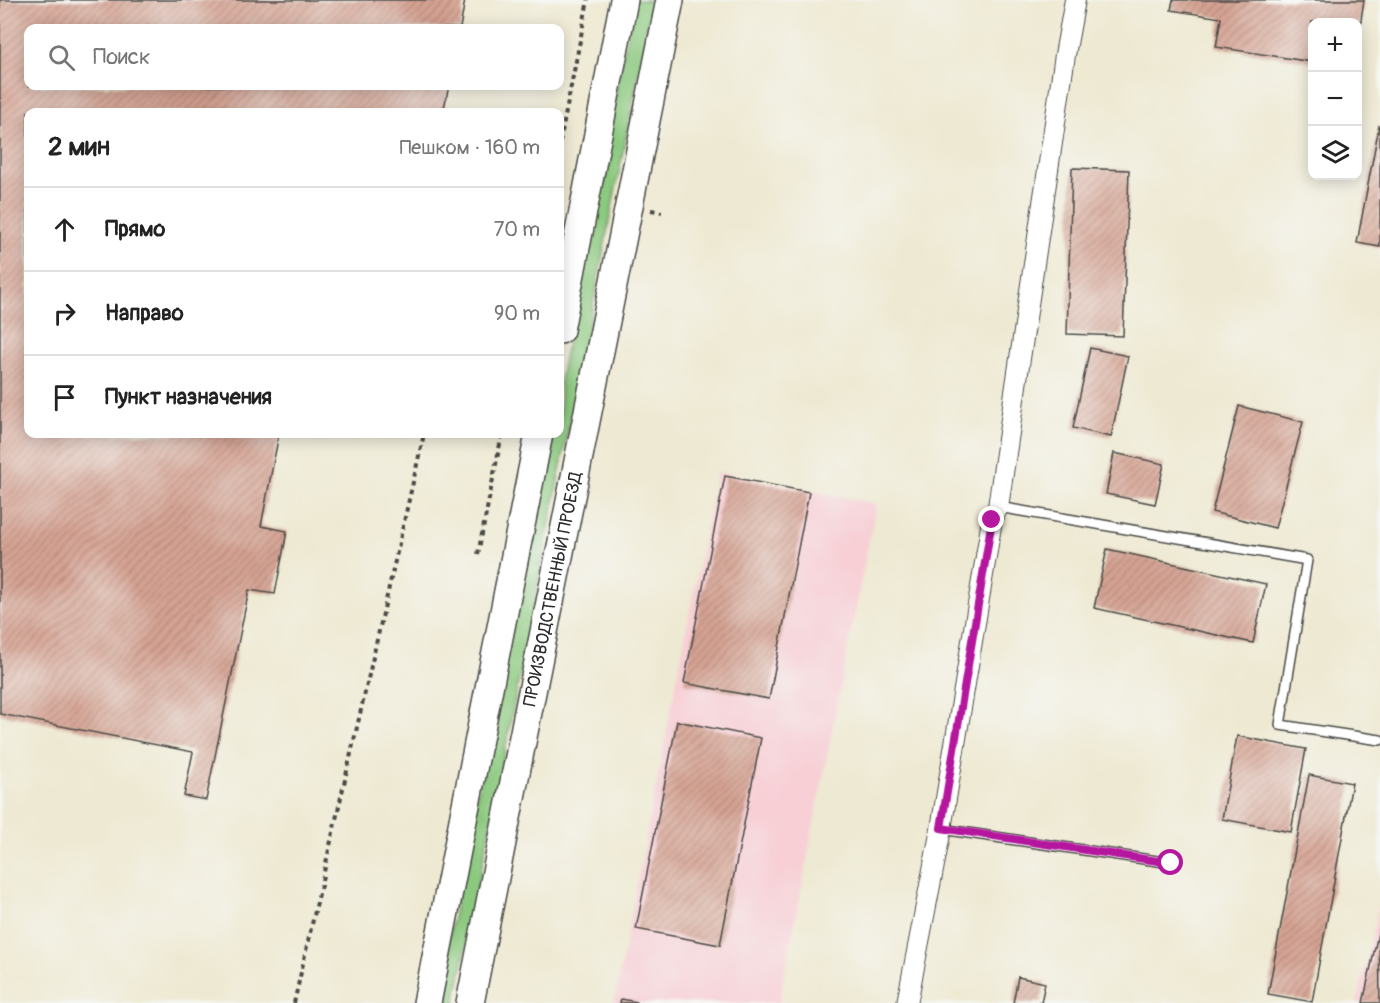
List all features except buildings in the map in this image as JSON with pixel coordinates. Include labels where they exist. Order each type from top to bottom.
[{"type":"street","points":[[564,309],[624,0]]},
{"type":"street","name":"ПРОИЗВОДСТВЕННЫЙ ПРОЕЗД","points":[[470,1003],[670,0]]},
{"type":"street","points":[[907,1003],[941,828],[992,520],[998,507],[1075,0]]},
{"type":"street","points":[[427,1003],[538,438]]},
{"type":"lane","points":[[998,507],[1307,560],[1280,725],[1380,740]]},
{"type":"lane","points":[[941,828],[1171,863]]},
{"type":"path","points":[[564,122],[588,0]]},
{"type":"path","points":[[294,1003],[423,438]]},
{"type":"path","points":[[478,554],[501,438]]},
{"type":"shaded area","points":[[717,472],[876,504],[779,1003],[614,1003]]},
{"type":"shaded area","points":[[1380,901],[1380,1003],[1357,1003]]},
{"type":"green space","points":[[634,0],[653,0],[455,1003],[436,1003],[548,438],[564,438],[564,359]]},
{"type":"route","points":[[992,520],[941,828],[1171,863]]}]
